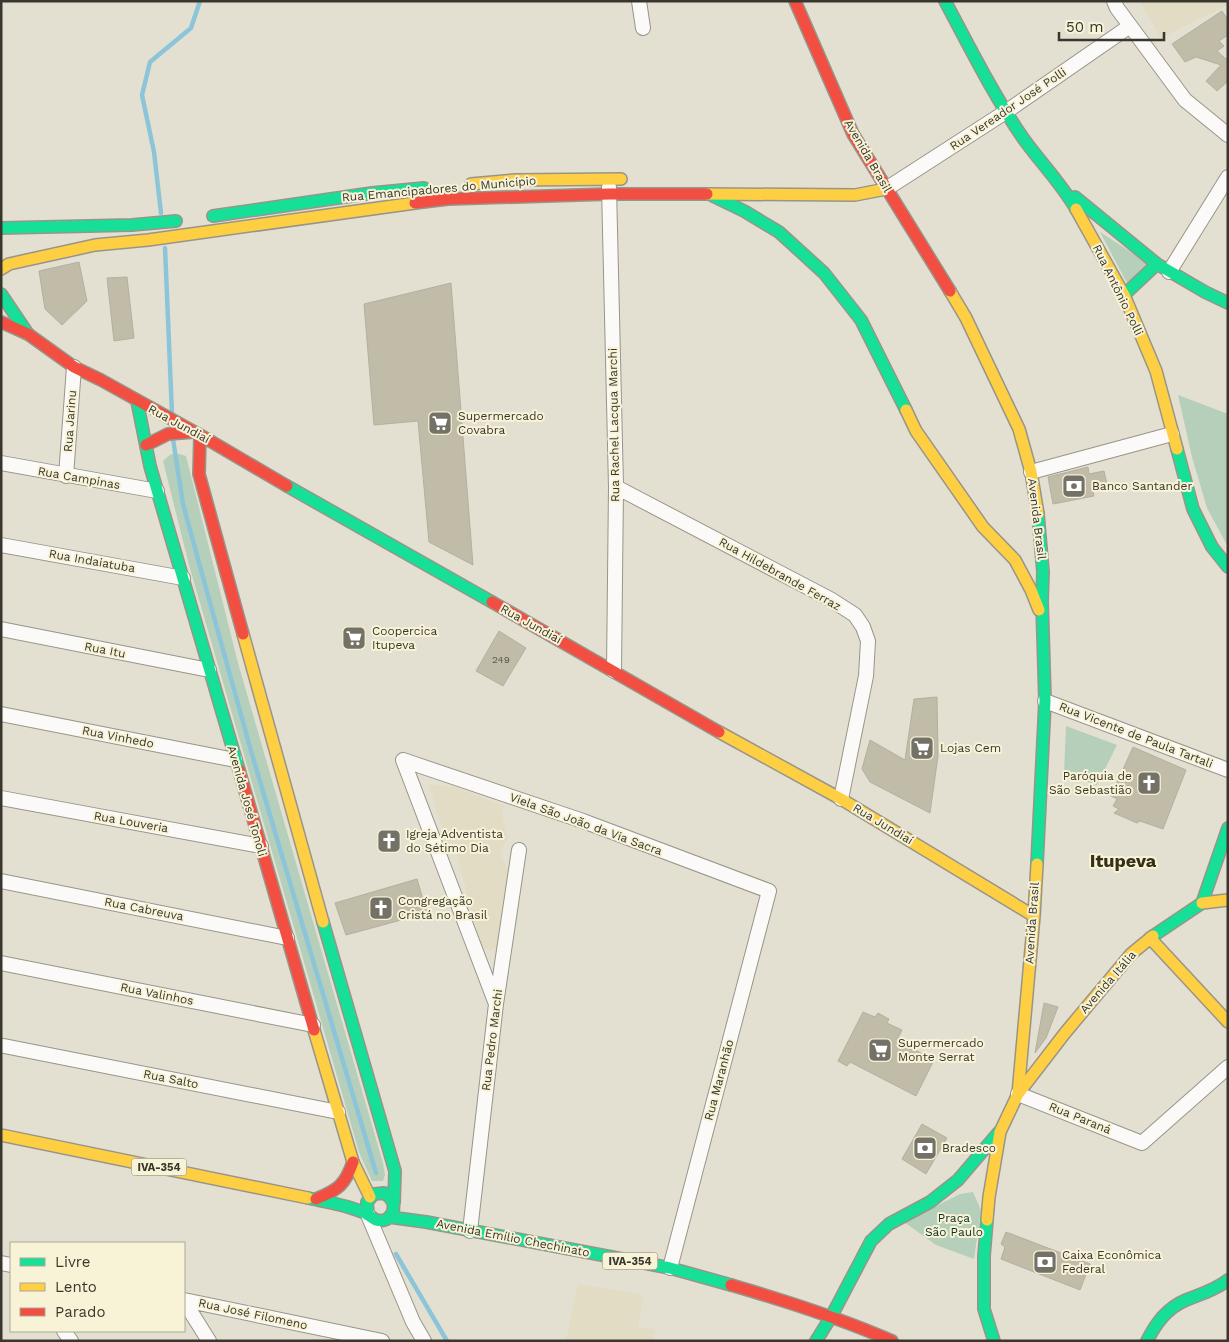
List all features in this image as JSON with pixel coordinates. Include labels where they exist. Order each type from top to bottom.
[{"type":"main road","name":"Avenida Brasil","points":[[796,1],[853,134],[878,182],[966,318],[1019,429],[1031,472],[1043,572],[1042,617],[1045,701],[1034,916],[1018,1094]]},
{"type":"main road","name":"Rua Antônio Polli","points":[[945,1],[1023,138],[1066,190],[1124,295],[1156,371],[1193,509],[1212,547],[1228,567]]},
{"type":"main road","name":"Rua Antônio Polli","points":[[959,1],[963,34]]},
{"type":"main road","name":"Rua Emancipadores do Município","points":[[456,185],[515,180],[637,179]]},
{"type":"main road","name":"Rua Emancipadores do Município","points":[[4,264],[95,245],[176,236],[448,199],[609,194],[855,195],[878,182]]},
{"type":"main road","name":"Rua Emancipadores do Município","points":[[202,217],[372,193],[436,187]]},
{"type":"main road","points":[[1066,190],[1157,264],[1228,303]]},
{"type":"main road","name":"Rua Emancipadores do Município","points":[[708,194],[744,211],[779,232],[824,273],[861,320],[916,430],[951,483],[983,526],[1023,557],[1031,590],[1042,617]]},
{"type":"main road","points":[[2,229],[117,226],[183,220]]},
{"type":"main road","points":[[95,245],[117,226]]},
{"type":"main road","points":[[1124,295],[1157,264]]},
{"type":"main road","name":"Rua Jundiaí","points":[[1,294],[28,334]]},
{"type":"main road","name":"Rua Jundiaí","points":[[1,322],[28,334],[74,367],[101,380],[614,671],[654,696],[842,799],[1034,916]]},
{"type":"main road","name":"Avenida José Tonoli","points":[[137,401],[157,491],[287,938],[353,1162],[370,1197]]},
{"type":"main road","points":[[146,445],[168,434],[190,432],[199,474],[395,1171],[394,1204],[393,1211],[385,1220],[376,1220],[368,1214],[366,1205],[370,1197],[382,1193],[389,1196],[394,1204]]},
{"type":"main road","points":[[1023,557],[1039,529]]},
{"type":"main road","points":[[1202,903],[1216,875],[1228,828]]},
{"type":"main road","points":[[1202,903],[1228,900]]},
{"type":"main road","name":"Avenida Itália","points":[[1018,1094],[1065,1032],[1130,954],[1202,903]]},
{"type":"main road","points":[[1150,938],[1228,1022]]},
{"type":"main road","points":[[994,1341],[984,1309],[984,1256],[989,1197],[1000,1132],[1018,1094]]},
{"type":"main road","points":[[816,1341],[871,1241],[889,1224],[930,1202],[958,1180],[1000,1132]]},
{"type":"main road","name":"IVA-354","points":[[1,1136],[316,1199],[368,1214]]},
{"type":"main road","points":[[316,1199],[336,1190],[347,1180],[353,1162]]},
{"type":"main road","points":[[958,1180],[975,1183],[982,1187],[989,1197]]},
{"type":"main road","name":"IVA-354","points":[[316,1199],[370,1197]]},
{"type":"main road","name":"Avenida Emílio Chechinato","points":[[394,1204],[426,1222]]},
{"type":"main road","name":"Avenida Emílio Chechinato","points":[[389,1217],[426,1222],[670,1268],[788,1302],[830,1317]]},
{"type":"main road","points":[[1147,1341],[1157,1321],[1173,1307],[1221,1286],[1228,1280]]},
{"type":"main road","points":[[830,1317],[863,1328],[892,1341]]},
{"type":"street","points":[[639,1],[643,28]]},
{"type":"street","points":[[1114,1],[1117,8],[1185,100],[1228,134]]},
{"type":"street","name":"Rua Vereador José Polli","points":[[878,182],[1007,111],[1130,26]]},
{"type":"street","points":[[1169,272],[1228,177]]},
{"type":"street","name":"Rua Rachel Lacqua Marchi","points":[[609,179],[616,487],[614,671]]},
{"type":"street","name":"Rua Jarinu","points":[[66,476],[74,367]]},
{"type":"street","points":[[1031,472],[1172,434]]},
{"type":"street","name":"Rua Campinas","points":[[1,463],[157,491]]},
{"type":"street","name":"Rua Hildebrande Ferraz","points":[[616,487],[830,599],[854,615],[863,627],[868,641],[866,676],[842,799]]},
{"type":"street","name":"Rua Indaiatuba","points":[[1,545],[182,578]]},
{"type":"street","name":"Rua Itu","points":[[1,629],[209,670]]},
{"type":"street","name":"Rua Vicente de Paula Tartali","points":[[1045,701],[1228,770]]},
{"type":"street","name":"Rua Vinhedo","points":[[1,714],[236,760]]},
{"type":"street","name":"Viela São João da Via Sacra","points":[[496,1004],[402,760],[583,821],[769,891]]},
{"type":"street","name":"Rua Louveria","points":[[1,798],[261,846]]},
{"type":"street","name":"Rua Pedro Marchi","points":[[470,1231],[496,1004],[519,850]]},
{"type":"street","name":"Rua Cabreuva","points":[[1,881],[287,938]]},
{"type":"street","name":"Rua Maranhão","points":[[670,1268],[769,891]]},
{"type":"street","name":"Rua Valinhos","points":[[1,963],[313,1025]]},
{"type":"street","name":"Rua Salto","points":[[4,1046],[338,1112]]},
{"type":"street","name":"Rua Paraná","points":[[1018,1094],[1142,1143],[1228,1067]]},
{"type":"street","points":[[368,1214],[413,1322],[424,1341]]},
{"type":"street","name":"Rua José Filomeno","points":[[185,1300],[341,1336],[382,1341]]},
{"type":"street","points":[[185,1302],[209,1341]]},
{"type":"shaded area","points":[[1139,1],[1228,1],[1228,8],[1226,6],[1161,38]]},
{"type":"shaded area","points":[[429,784],[454,787],[504,806],[502,814],[508,839],[502,847],[501,856],[509,871],[498,948],[490,950],[481,946],[455,848],[447,846]]},
{"type":"shaded area","points":[[578,1284],[643,1295],[638,1328],[655,1329],[653,1341],[566,1341]]},
{"type":"green space","points":[[1100,232],[1148,263],[1127,283]]},
{"type":"green space","points":[[1178,395],[1228,414],[1228,547],[1207,508],[1192,457]]},
{"type":"green space","points":[[171,454],[186,456],[238,663],[383,1163],[385,1175],[383,1181],[372,1181],[359,1152],[189,565],[163,461]]},
{"type":"green space","points":[[1066,726],[1117,745],[1097,785],[1064,774]]},
{"type":"green space","name":"Praça São Paulo","points":[[973,1192],[981,1210],[974,1259],[936,1245],[904,1222],[960,1194]]},
{"type":"building","points":[[1222,11],[1228,20],[1228,35],[1219,41],[1224,46],[1217,51],[1226,59],[1228,57],[1228,81],[1217,91],[1206,81],[1221,65],[1196,57],[1185,62],[1172,44]]},
{"type":"building","points":[[79,262],[87,301],[62,325],[45,309],[39,271]]},
{"type":"building","points":[[127,277],[134,338],[114,341],[107,278]]},
{"type":"building","name":"Supermercado Covabra","points":[[451,283],[473,565],[429,542],[418,421],[374,425],[364,304]]},
{"type":"building","name":"Banco Santander","points":[[1088,467],[1089,474],[1104,471],[1107,484],[1092,487],[1094,496],[1053,504],[1048,477]]},
{"type":"building","points":[[499,631],[526,648],[503,686],[476,671]]},
{"type":"building","name":"Lojas Cem","points":[[937,697],[938,756],[930,813],[870,782],[862,769],[870,740],[905,760],[914,699]]},
{"type":"building","name":"Paróquia de São Sebastião","points":[[1133,747],[1186,770],[1163,829],[1140,821],[1137,823],[1114,813],[1119,809],[1113,806],[1117,799],[1111,796]]},
{"type":"building","name":"Congregação Cristá no Brasil","points":[[417,879],[427,913],[346,935],[335,903]]},
{"type":"building","points":[[1044,1003],[1058,1007],[1046,1038],[1035,1053]]},
{"type":"building","name":"Supermercado Monte Serrat","points":[[863,1012],[875,1017],[878,1013],[889,1019],[887,1023],[902,1030],[897,1040],[934,1060],[916,1096],[850,1062],[847,1066],[838,1061]]},
{"type":"building","name":"Bradesco","points":[[922,1124],[947,1138],[926,1174],[902,1159]]},
{"type":"building","name":"Caixa Econômica Federal","points":[[1006,1232],[1090,1264],[1080,1290],[1001,1259],[1005,1247],[1001,1244]]},
{"type":"waterway","points":[[161,213],[154,152],[142,95],[150,62],[191,28],[200,1]]},
{"type":"waterway","points":[[165,248],[172,414]]},
{"type":"waterway","points":[[173,439],[183,504],[251,751],[376,1173]]},
{"type":"waterway","points":[[396,1254],[447,1341]]},
{"type":"traffic: fast","points":[[945,1],[982,71],[1012,122],[1064,190],[1076,209]]},
{"type":"traffic: fast","points":[[213,216],[372,193],[424,188]]},
{"type":"traffic: fast","points":[[713,196],[744,211],[779,232],[824,273],[861,320],[906,410]]},
{"type":"traffic: fast","points":[[1075,197],[1157,264],[1228,303]]},
{"type":"traffic: fast","points":[[1,228],[132,225],[176,221]]},
{"type":"traffic: fast","points":[[1124,295],[1157,264]]},
{"type":"traffic: fast","points":[[1,294],[28,334]]},
{"type":"traffic: fast","points":[[137,401],[150,466],[239,770]]},
{"type":"traffic: fast","points":[[1177,449],[1193,509],[1212,547],[1228,567]]},
{"type":"traffic: fast","points":[[287,486],[492,602]]},
{"type":"traffic: fast","points":[[1037,864],[1045,701],[1043,572],[1038,514]]},
{"type":"traffic: fast","points":[[1153,936],[1202,903],[1228,828]]},
{"type":"traffic: fast","points":[[323,922],[395,1171],[394,1203]]},
{"type":"traffic: fast","points":[[831,1317],[871,1241],[889,1224],[930,1202],[958,1180],[999,1132]]},
{"type":"traffic: fast","points":[[308,1198],[352,1208],[382,1221],[387,1219],[393,1212],[392,1202],[389,1197],[384,1193],[374,1194],[367,1202],[368,1214]]},
{"type":"traffic: fast","points":[[389,1217],[426,1222],[670,1268],[731,1285]]},
{"type":"traffic: fast","points":[[987,1220],[984,1256],[984,1309],[994,1341]]},
{"type":"traffic: fast","points":[[1147,1341],[1158,1322],[1173,1307],[1228,1280]]},
{"type":"traffic: fast","points":[[816,1341],[831,1317]]},
{"type":"traffic: slow","points":[[471,184],[515,180],[621,179]]},
{"type":"traffic: slow","points":[[707,194],[855,195],[886,189]]},
{"type":"traffic: slow","points":[[1,269],[9,264],[95,245],[148,240],[415,203]]},
{"type":"traffic: slow","points":[[1076,209],[1124,295],[1156,371],[1177,449]]},
{"type":"traffic: slow","points":[[950,291],[966,318],[1019,429],[1031,472],[1038,514]]},
{"type":"traffic: slow","points":[[906,410],[916,431],[983,527],[1015,560],[1039,610]]},
{"type":"traffic: slow","points":[[243,634],[323,922]]},
{"type":"traffic: slow","points":[[719,732],[841,799],[1034,916]]},
{"type":"traffic: slow","points":[[987,1220],[1000,1132],[1018,1094],[1037,864]]},
{"type":"traffic: slow","points":[[1202,903],[1228,900]]},
{"type":"traffic: slow","points":[[1018,1094],[1065,1033],[1131,954],[1153,936]]},
{"type":"traffic: slow","points":[[1150,938],[1228,1022]]},
{"type":"traffic: slow","points":[[314,1030],[353,1162],[370,1197]]},
{"type":"traffic: slow","points":[[1,1135],[308,1198]]},
{"type":"traffic: jam","points":[[795,1],[853,134],[950,291]]},
{"type":"traffic: jam","points":[[415,203],[448,199],[609,194],[707,194]]},
{"type":"traffic: jam","points":[[1,322],[28,334],[74,367],[200,435],[287,486]]},
{"type":"traffic: jam","points":[[146,445],[168,434],[194,432]]},
{"type":"traffic: jam","points":[[200,435],[199,474],[243,634]]},
{"type":"traffic: jam","points":[[492,602],[719,732]]},
{"type":"traffic: jam","points":[[239,770],[314,1030]]},
{"type":"traffic: jam","points":[[316,1199],[340,1186],[353,1162]]},
{"type":"traffic: jam","points":[[731,1285],[813,1310],[892,1341]]},
{"type":"place","name":"Supermercado Covabra","points":[[440,423]]},
{"type":"place","name":"Banco Santander","points":[[1074,486]]},
{"type":"place","name":"Coopercica Itupeva","points":[[354,638]]},
{"type":"place","name":"Lojas Cem","points":[[922,748]]},
{"type":"place","name":"Paróquia de São Sebastião","points":[[1149,783]]},
{"type":"place","name":"Igreja Adventista do Sétimo Dia","points":[[389,841]]},
{"type":"place","name":"Congregação Cristá no Brasil","points":[[381,908]]},
{"type":"place","name":"Supermercado Monte Serrat","points":[[880,1050]]},
{"type":"place","name":"Bradesco","points":[[925,1148]]},
{"type":"place","name":"Caixa Econômica Federal","points":[[1045,1262]]},
{"type":"district","name":"Itupeva","points":[[1123,861]]}]
